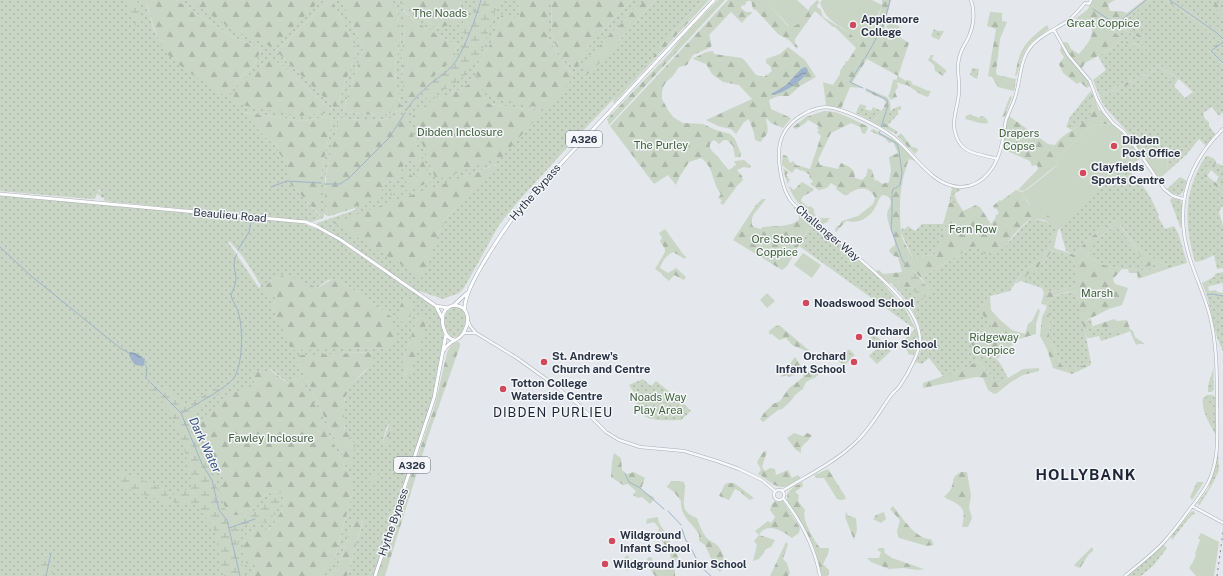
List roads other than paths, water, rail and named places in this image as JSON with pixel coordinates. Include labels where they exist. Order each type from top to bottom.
[{"type":"main road","name":"Hythe Bypass","points":[[465,308],[465,299],[469,290],[502,232],[526,201],[714,0]]},
{"type":"main road","name":"Beaulieu Road","points":[[0,194],[306,222],[341,240],[436,306],[448,308]]},
{"type":"main road","name":"Hythe Bypass","points":[[455,305],[469,290]]},
{"type":"main road","points":[[442,352],[448,344],[460,338],[464,333],[468,320],[465,308],[455,305],[448,308],[444,312],[442,318],[446,334],[450,339],[454,340]]},
{"type":"main road","name":"Beaulieu Road","points":[[436,306],[442,318]]},
{"type":"main road","name":"Hythe Bypass","points":[[375,576],[434,398],[446,334]]},
{"type":"street","points":[[970,0],[973,9],[972,29],[961,50],[958,62],[957,71],[960,93],[954,117],[954,129],[959,143],[970,152],[997,159]]},
{"type":"street","points":[[1085,2],[1089,4],[1091,0]]},
{"type":"street","name":"Challenger Way","points":[[782,491],[842,454],[858,441],[894,392],[902,384],[919,347],[919,334],[907,307],[894,290],[789,199],[783,183],[779,163],[782,137],[789,126],[802,114],[819,108],[834,108],[871,124],[895,138],[932,175],[951,185],[965,186],[982,180],[991,171],[997,159],[1002,144],[1006,121],[1015,98],[1026,54],[1037,40],[1071,18],[1085,2]]},
{"type":"street","points":[[1054,30],[1068,55],[1090,82],[1097,100],[1104,112],[1124,132],[1164,189],[1173,196],[1184,199]]},
{"type":"street","points":[[1125,576],[1164,542],[1192,506],[1208,482],[1215,462],[1217,448],[1217,388],[1215,341],[1204,296],[1186,244],[1182,222],[1184,199],[1190,177],[1196,164],[1223,129]]},
{"type":"street","points":[[468,320],[471,328],[476,333],[517,358],[549,381],[584,410],[606,432],[619,440],[640,447],[684,451],[717,461],[762,480],[775,491],[782,491],[784,495],[783,498],[790,507],[812,545],[818,562],[820,576]]},
{"type":"street","points":[[464,333],[476,333]]},
{"type":"street","points":[[775,491],[775,498],[779,500],[783,498]]},
{"type":"street","points":[[1192,506],[1222,522]]},
{"type":"water","points":[[805,67],[808,71],[797,83],[780,93],[770,95],[786,85],[801,69]]},
{"type":"water","points":[[130,352],[136,353],[145,359],[144,365],[139,366],[134,364],[129,354]]},
{"type":"waterway","points":[[407,109],[430,84],[454,64],[470,31],[481,0]]},
{"type":"waterway","points":[[865,58],[880,30],[890,0]]},
{"type":"waterway","points":[[1093,9],[1114,23],[1118,23],[1146,0]]},
{"type":"waterway","points":[[1170,0],[1217,33],[1223,39]]},
{"type":"waterway","points":[[1223,42],[1211,51],[1223,63]]},
{"type":"waterway","points":[[863,88],[850,82],[864,59]]},
{"type":"waterway","points":[[866,89],[887,100],[888,106],[886,111]]},
{"type":"waterway","points":[[881,127],[886,112]]},
{"type":"waterway","points":[[324,184],[340,184],[349,178],[389,138],[405,113]]},
{"type":"waterway","points":[[880,131],[879,133],[897,144],[899,150]]},
{"type":"waterway","points":[[896,188],[900,185],[902,173],[899,151]]},
{"type":"waterway","points":[[271,187],[287,181],[321,183]]},
{"type":"waterway","points":[[892,194],[893,189],[895,188]]},
{"type":"waterway","points":[[892,196],[892,214]]},
{"type":"waterway","points":[[892,215],[891,229],[902,259],[907,267]]},
{"type":"waterway","name":"Dark Water","points":[[238,250],[249,232],[252,218]]},
{"type":"waterway","points":[[0,247],[30,275],[120,348],[129,353]]},
{"type":"waterway","name":"Dark Water","points":[[182,413],[223,388],[233,379],[239,366],[241,329],[238,312],[231,295],[236,280],[234,264],[237,254]]},
{"type":"waterway","points":[[1207,295],[1212,294],[1223,296]]},
{"type":"waterway","points":[[145,364],[147,368],[146,378]]},
{"type":"waterway","name":"Dark Water","points":[[148,380],[181,413],[202,464],[212,480],[219,510],[227,520],[240,576]]},
{"type":"waterway","points":[[625,474],[629,482],[640,488],[664,509]]},
{"type":"waterway","points":[[668,511],[681,525]]},
{"type":"waterway","points":[[229,528],[255,519]]},
{"type":"waterway","points":[[682,529],[686,541],[690,546]]},
{"type":"waterway","points":[[692,550],[698,562]]},
{"type":"waterway","points":[[46,576],[51,553]]},
{"type":"waterway","points":[[700,566],[711,576]]},
{"type":"railway","points":[[1217,576],[1223,532]]},
{"type":"place","name":"Applemore College","points":[[853,25]]},
{"type":"place","name":"Dibden Post Office","points":[[1114,146]]},
{"type":"place","name":"Clayfields Sports Centre","points":[[1083,173]]},
{"type":"place","name":"Noadswood School","points":[[806,303]]},
{"type":"place","name":"Orchard Junior School","points":[[859,337]]},
{"type":"place","name":"St. Andrew's Church and Centre","points":[[544,362]]},
{"type":"place","name":"Orchard Infant School","points":[[854,362]]},
{"type":"place","name":"Totton College Waterside Centre","points":[[503,389]]},
{"type":"place","name":"Wildground Infant School","points":[[612,541]]},
{"type":"place","name":"Wildground Junior School","points":[[605,564]]},
{"type":"district","name":"DIBDEN PURLIEU","points":[[553,412]]},
{"type":"district","name":"HOLLYBANK","points":[[1086,474]]},
{"type":"park label","name":"The Noads","points":[[440,13]]},
{"type":"park label","name":"Great Coppice","points":[[1103,23]]},
{"type":"park label","name":"Dibden Inclosure","points":[[460,132]]},
{"type":"park label","name":"Drapers Copse","points":[[1019,139]]},
{"type":"park label","name":"The Purley","points":[[661,145]]},
{"type":"park label","name":"Fern Row","points":[[973,229]]},
{"type":"park label","name":"Ore Stone Coppice","points":[[777,245]]},
{"type":"park label","name":"Marsh","points":[[1097,293]]},
{"type":"park label","name":"Ridgeway Coppice","points":[[994,343]]},
{"type":"park label","name":"Noads Way Play Area","points":[[658,403]]},
{"type":"park label","name":"Fawley Inclosure","points":[[271,438]]}]
